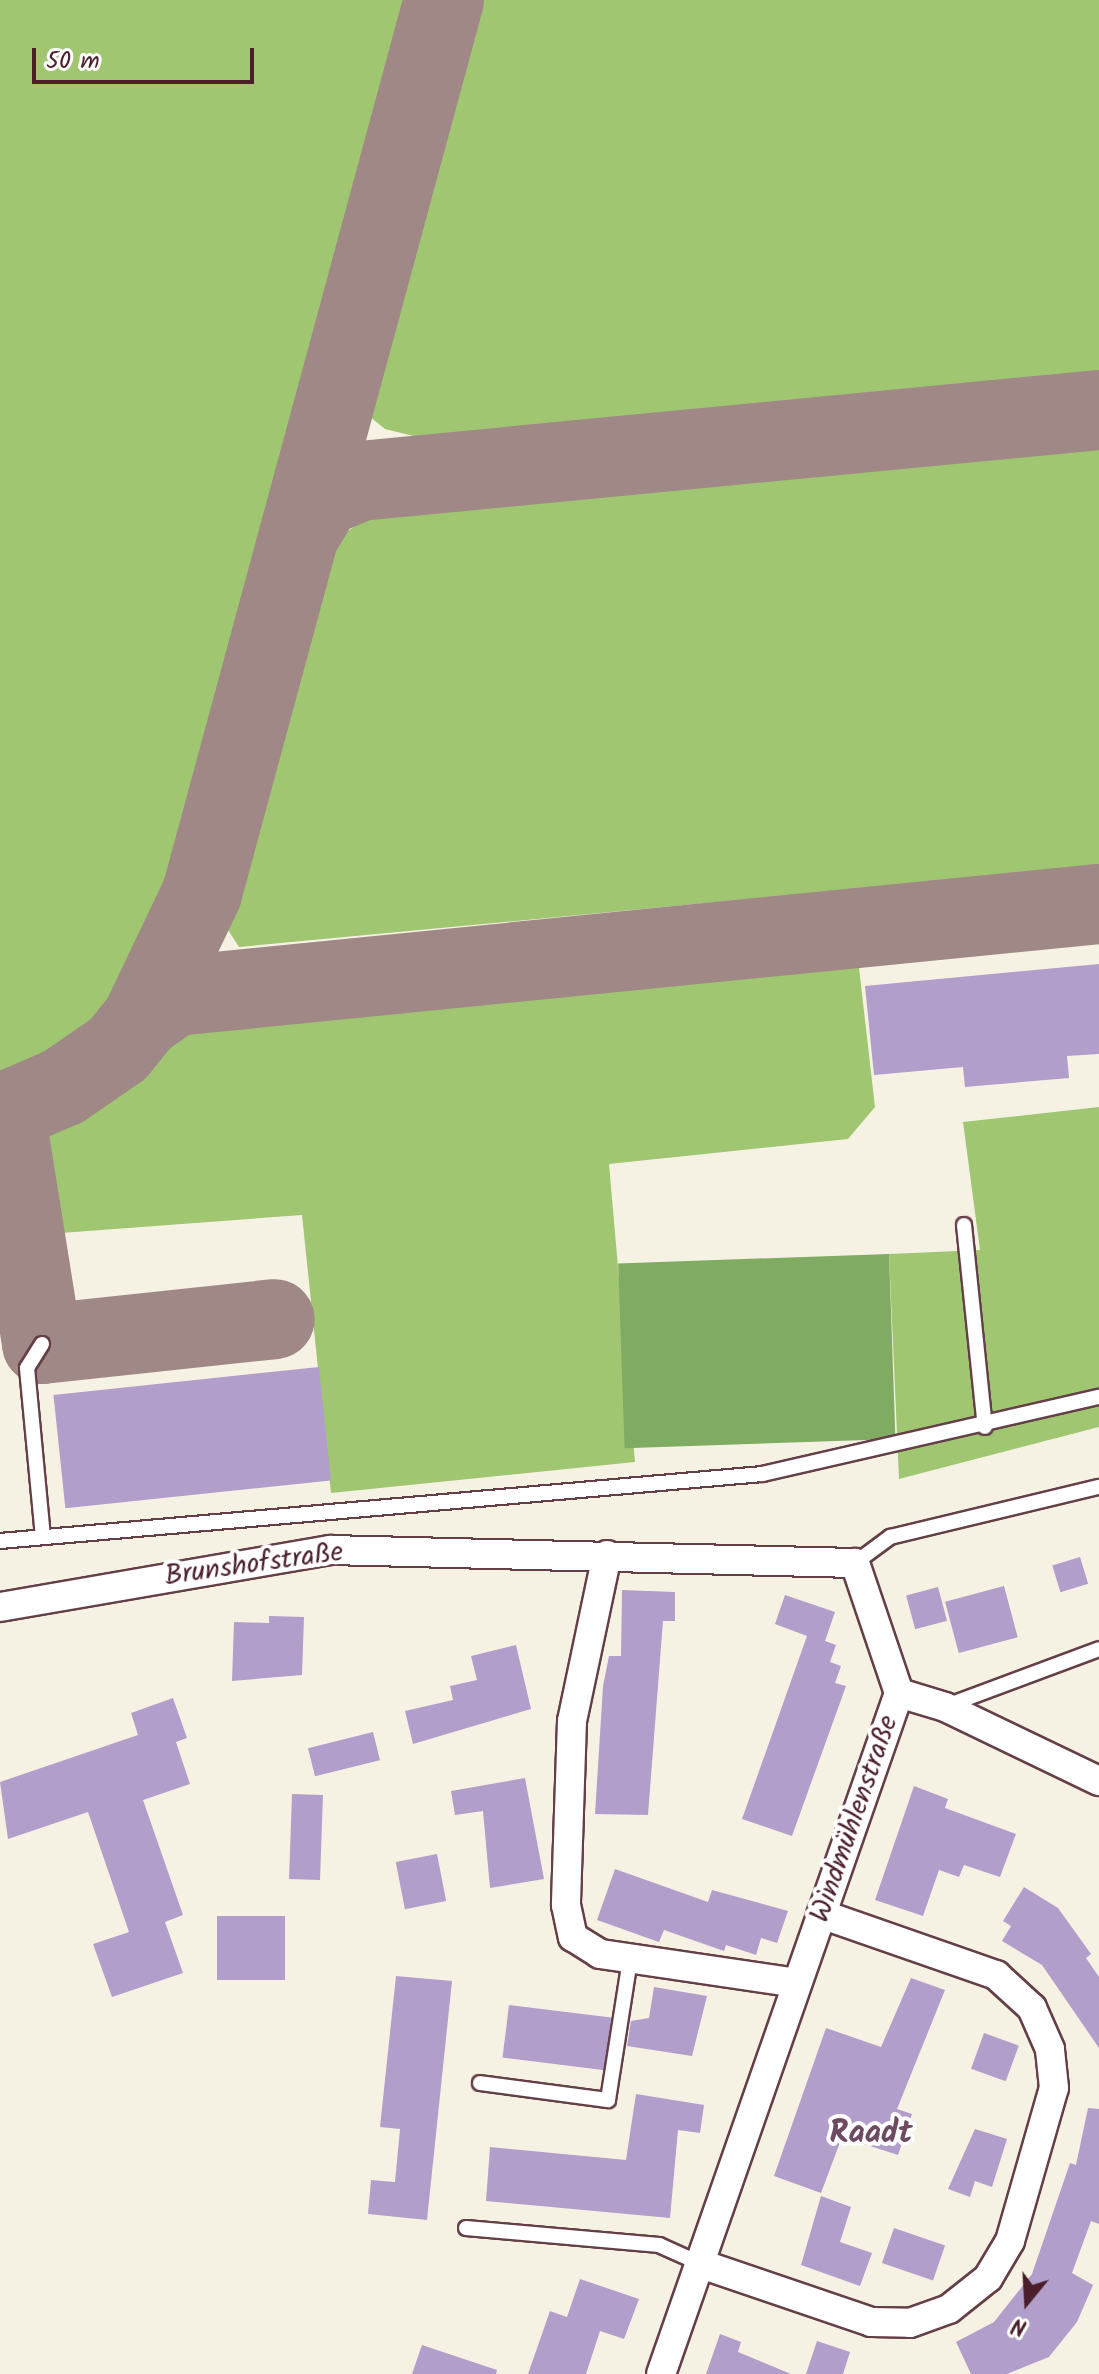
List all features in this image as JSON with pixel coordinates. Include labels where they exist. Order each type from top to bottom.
[{"type":"street","name":"Brunshofstraße","points":[[0,1607],[330,1550],[855,1563]]},
{"type":"street","points":[[607,1555],[572,1721],[566,1905],[573,1937],[630,1960],[796,1983]]},
{"type":"street","name":"Windmühlenstraße","points":[[661,2374],[899,1693],[855,1563]]},
{"type":"street","points":[[899,1693],[945,1707],[1099,1781]]},
{"type":"street","points":[[701,2264],[871,2322],[910,2323],[969,2294],[988,2278],[1010,2241],[1054,2088],[1050,2049],[1032,2008],[996,1975],[821,1914]]},
{"type":"lane","points":[[964,1225],[985,1427]]},
{"type":"lane","points":[[42,1344],[27,1368],[43,1536]]},
{"type":"lane","points":[[0,1541],[762,1474],[985,1427],[1099,1397]]},
{"type":"lane","points":[[855,1563],[890,1537],[1099,1487]]},
{"type":"lane","name":"Windmühlenstraße","points":[[945,1707],[1099,1649]]},
{"type":"lane","points":[[480,2083],[608,2100],[630,1960]]},
{"type":"lane","points":[[466,2228],[659,2245],[701,2264]]},
{"type":"green space","points":[[0,0],[416,0],[175,861],[125,976],[92,1028],[0,1080]]},
{"type":"green space","points":[[474,0],[1099,0],[1099,377],[430,440],[385,429],[364,412]]},
{"type":"green space","points":[[1099,441],[1099,866],[239,947],[223,922],[327,546],[379,509]]},
{"type":"green space","points":[[858,959],[875,1107],[848,1139],[609,1164],[635,1462],[331,1493],[302,1215],[61,1233],[48,1139],[63,1114],[196,1023]]},
{"type":"green space","points":[[1099,1107],[1099,1427],[899,1479],[889,1254],[980,1250],[963,1122]]},
{"type":"green space","points":[[889,1254],[895,1439],[625,1448],[618,1263]]},
{"type":"building","points":[[1099,964],[1099,1054],[1067,1056],[1069,1078],[965,1087],[963,1067],[874,1075],[865,986]]},
{"type":"building","points":[[319,1367],[331,1480],[65,1508],[53,1395]]},
{"type":"building","points":[[1080,1557],[1088,1584],[1060,1592],[1052,1565]]},
{"type":"building","points":[[1004,1586],[1018,1637],[959,1653],[945,1602]]},
{"type":"building","points":[[938,1587],[947,1621],[915,1629],[906,1596]]},
{"type":"building","points":[[622,1590],[675,1592],[675,1621],[663,1621],[648,1815],[595,1814],[603,1686],[609,1656],[621,1656]]},
{"type":"building","points":[[785,1595],[835,1612],[825,1641],[836,1645],[830,1662],[841,1666],[835,1683],[846,1686],[792,1836],[742,1819],[807,1636],[775,1624]]},
{"type":"building","points":[[269,1616],[304,1617],[302,1675],[232,1681],[234,1622],[269,1623]]},
{"type":"building","points":[[516,1645],[531,1709],[413,1744],[405,1711],[453,1700],[450,1686],[477,1680],[471,1656]]},
{"type":"building","points":[[173,1698],[187,1738],[176,1742],[190,1784],[143,1800],[183,1915],[165,1922],[183,1973],[112,1997],[93,1944],[129,1932],[88,1812],[8,1839],[0,1782],[138,1735],[131,1713]]},
{"type":"building","points":[[373,1732],[380,1760],[315,1776],[308,1748]]},
{"type":"building","points":[[525,1778],[544,1879],[490,1888],[483,1811],[455,1815],[451,1791]]},
{"type":"building","points":[[914,1786],[948,1799],[945,1808],[1016,1834],[1000,1877],[964,1865],[959,1877],[939,1870],[923,1916],[875,1900]]},
{"type":"building","points":[[292,1794],[323,1795],[320,1880],[289,1879]]},
{"type":"building","points":[[437,1854],[446,1901],[405,1909],[396,1862]]},
{"type":"building","points":[[615,1869],[708,1902],[712,1890],[788,1911],[777,1943],[761,1938],[756,1955],[726,1945],[724,1951],[664,1930],[659,1942],[597,1920]]},
{"type":"building","points":[[1024,1887],[1058,1908],[1091,1954],[1086,1958],[1099,1977],[1099,2048],[1042,1965],[1002,1941],[1011,1926],[1003,1921]]},
{"type":"building","points":[[217,1916],[285,1916],[285,1980],[217,1980]]},
{"type":"building","points":[[396,1976],[452,1981],[427,2220],[368,2214],[371,2180],[395,2182],[400,2129],[380,2127]]},
{"type":"building","points":[[911,1978],[945,1990],[897,2109],[912,2114],[898,2155],[842,2137],[821,2193],[774,2176],[826,2028],[881,2047]]},
{"type":"building","points":[[654,1987],[707,1996],[692,2056],[627,2046],[631,2021],[649,2018]]},
{"type":"building","points":[[509,2005],[611,2018],[605,2070],[503,2058]]},
{"type":"building","points":[[984,2033],[1019,2046],[1006,2081],[971,2069]]},
{"type":"building","points":[[636,2094],[704,2105],[700,2133],[678,2130],[670,2218],[486,2201],[490,2147],[626,2160]]},
{"type":"building","points":[[1088,2108],[1099,2109],[1099,2224],[1091,2221],[1072,2273],[1093,2285],[1077,2322],[1049,2357],[1007,2374],[971,2374],[956,2342],[994,2322],[1032,2274],[1070,2163],[1076,2165]]},
{"type":"building","points":[[975,2129],[1007,2139],[992,2187],[975,2181],[970,2197],[948,2189]]},
{"type":"building","points":[[821,2196],[851,2207],[840,2242],[872,2253],[860,2286],[801,2265]]},
{"type":"building","points":[[894,2228],[945,2246],[933,2281],[882,2263]]},
{"type":"building","points":[[580,2279],[639,2299],[624,2339],[600,2331],[586,2374],[528,2374],[550,2311],[567,2317]]},
{"type":"building","points":[[720,2334],[741,2342],[738,2352],[791,2374],[706,2374]]},
{"type":"building","points":[[817,2341],[850,2352],[843,2374],[806,2374]]},
{"type":"building","points":[[422,2345],[497,2370],[496,2374],[412,2374]]},
{"type":"taxiway","points":[[0,1114],[63,1087],[118,1049],[142,1019],[202,893],[444,0]]},
{"type":"taxiway","points":[[301,532],[322,497],[360,481],[1099,410]]},
{"type":"taxiway","points":[[142,1019],[175,996],[1099,904]]},
{"type":"taxiway","points":[[5,1112],[42,1344],[275,1319]]},
{"type":"district","name":"Raadt","points":[[871,2134]]}]
